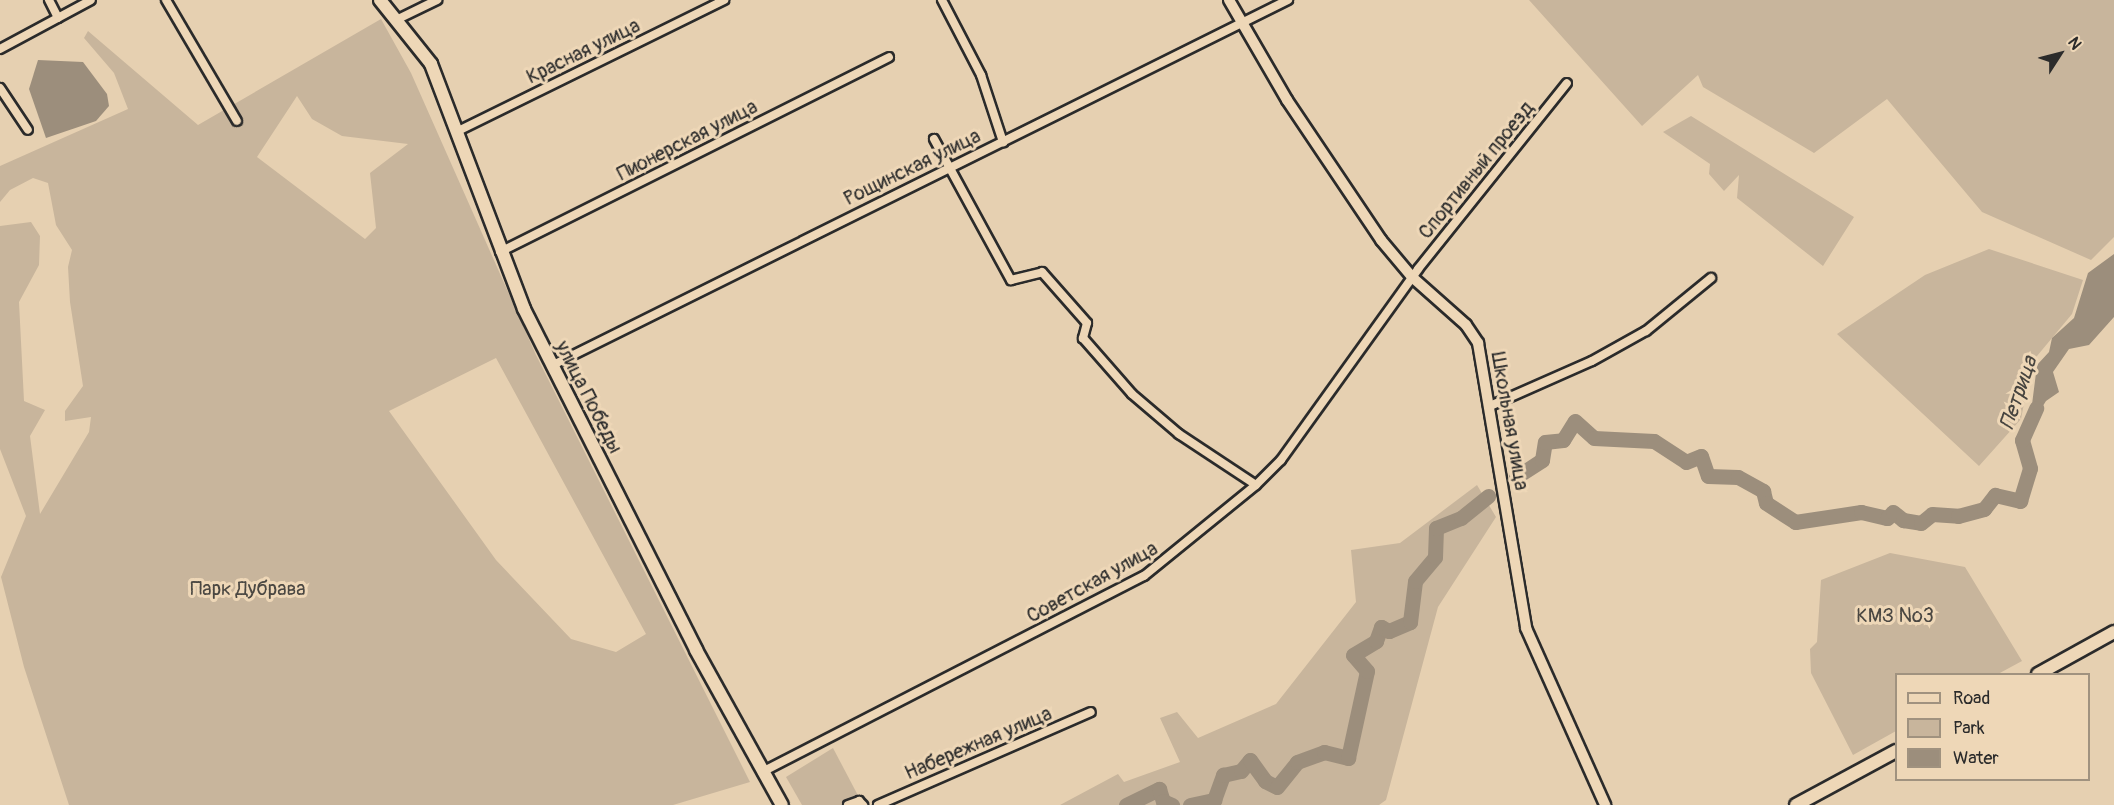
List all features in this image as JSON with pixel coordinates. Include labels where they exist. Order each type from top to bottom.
[{"type":"main road","name":"улица Победы","points":[[380,0],[431,64],[500,252],[551,366],[762,772],[782,805]]},
{"type":"main road","points":[[2042,673],[2114,632]]},
{"type":"main road","points":[[1796,805],[1895,752]]},
{"type":"street","points":[[49,0],[58,18]]},
{"type":"street","points":[[0,49],[91,0]]},
{"type":"street","points":[[166,0],[237,121]]},
{"type":"street","points":[[396,20],[436,0]]},
{"type":"street","name":"Красная улица","points":[[456,132],[724,0]]},
{"type":"street","points":[[942,0],[981,75],[1003,142]]},
{"type":"street","name":"Школьная улица","points":[[1229,0],[1240,24],[1381,240],[1412,277],[1473,335],[1481,352],[1526,628],[1605,805]]},
{"type":"street","name":"Рощинская улица","points":[[551,366],[1288,0]]},
{"type":"street","name":"Пионерская улица","points":[[500,252],[889,57]]},
{"type":"street","name":"Спортивный проезд","points":[[1412,277],[1567,83]]},
{"type":"street","points":[[0,88],[28,130]]},
{"type":"street","points":[[934,139],[1011,280],[1042,272],[1087,323],[1083,338],[1132,394],[1179,434],[1256,485]]},
{"type":"street","name":"Советская улица","points":[[762,772],[1144,576],[1256,485],[1281,460],[1412,277]]},
{"type":"street","points":[[1490,406],[1592,361],[1646,331],[1711,278]]},
{"type":"street","name":"Набережная улица","points":[[878,805],[1090,712]]},
{"type":"street","points":[[848,805],[859,801],[863,805]]},
{"type":"green space","points":[[1529,0],[2114,0],[2114,237],[2091,260],[1982,212],[1887,99],[1814,153],[1703,87],[1698,75],[1642,126]]},
{"type":"green space","name":"Парк Дубрава","points":[[381,19],[411,73],[536,355],[750,782],[673,805],[69,805],[24,667],[1,577],[26,516],[0,449],[0,226],[31,222],[40,236],[39,265],[19,302],[24,401],[45,410],[30,436],[40,514],[89,432],[91,417],[65,421],[65,411],[83,386],[70,302],[68,267],[72,250],[56,225],[48,183],[33,178],[10,190],[0,202],[0,166],[128,109],[114,73],[84,38],[88,31],[198,125]],"holes":[[[297,96],[312,119],[342,136],[408,144],[370,173],[376,228],[365,239],[257,157]],[[496,358],[646,634],[616,652],[571,639],[496,560],[389,411]]]},
{"type":"green space","points":[[1691,116],[1854,217],[1823,266],[1737,198],[1739,175],[1724,191],[1709,174],[1710,164],[1663,132]]},
{"type":"green space","points":[[1989,249],[2083,280],[2072,314],[2032,362],[2021,419],[1979,466],[1837,334],[1925,275]]},
{"type":"green space","points":[[1477,485],[1496,517],[1438,607],[1386,800],[1379,805],[1060,805],[1118,774],[1124,782],[1180,762],[1160,718],[1177,712],[1198,738],[1276,704],[1356,602],[1351,550],[1400,543]]},
{"type":"green space","name":"КМЗ №3","points":[[1890,553],[1965,567],[2022,661],[2000,673],[1895,673],[1895,732],[1853,755],[1811,673],[1810,649],[1817,642],[1821,580]]},
{"type":"green space","points":[[833,748],[863,805],[802,805],[786,777]]},
{"type":"water","points":[[38,60],[83,62],[107,94],[109,106],[96,121],[46,138],[29,89]]},
{"type":"water","points":[[2114,254],[2114,317],[2089,345],[2069,349],[2053,372],[2059,392],[2046,401],[2029,428],[2037,365],[2049,352],[2052,338],[2074,318],[2088,273]]},
{"type":"waterway","name":"Петрица","points":[[1516,477],[1542,460],[1545,442],[1563,440],[1575,421],[1594,438],[1654,441],[1686,462],[1701,456],[1708,476],[1738,477],[1763,491],[1766,503],[1795,522],[1861,512],[1887,518],[1893,512],[1903,520],[1921,523],[1932,514],[1958,516],[1984,509],[1995,495],[2020,501],[2030,468],[2022,440],[2036,408]]},
{"type":"waterway","name":"Петрица","points":[[1190,805],[1214,800],[1223,775],[1241,771],[1250,760],[1265,781],[1277,787],[1297,762],[1324,752],[1348,758],[1367,671],[1353,655],[1376,641],[1381,627],[1389,631],[1410,622],[1415,581],[1435,557],[1436,528],[1461,518],[1488,496]]},
{"type":"waterway","name":"Петрица","points":[[1126,805],[1159,789],[1163,801],[1172,805]]}]
